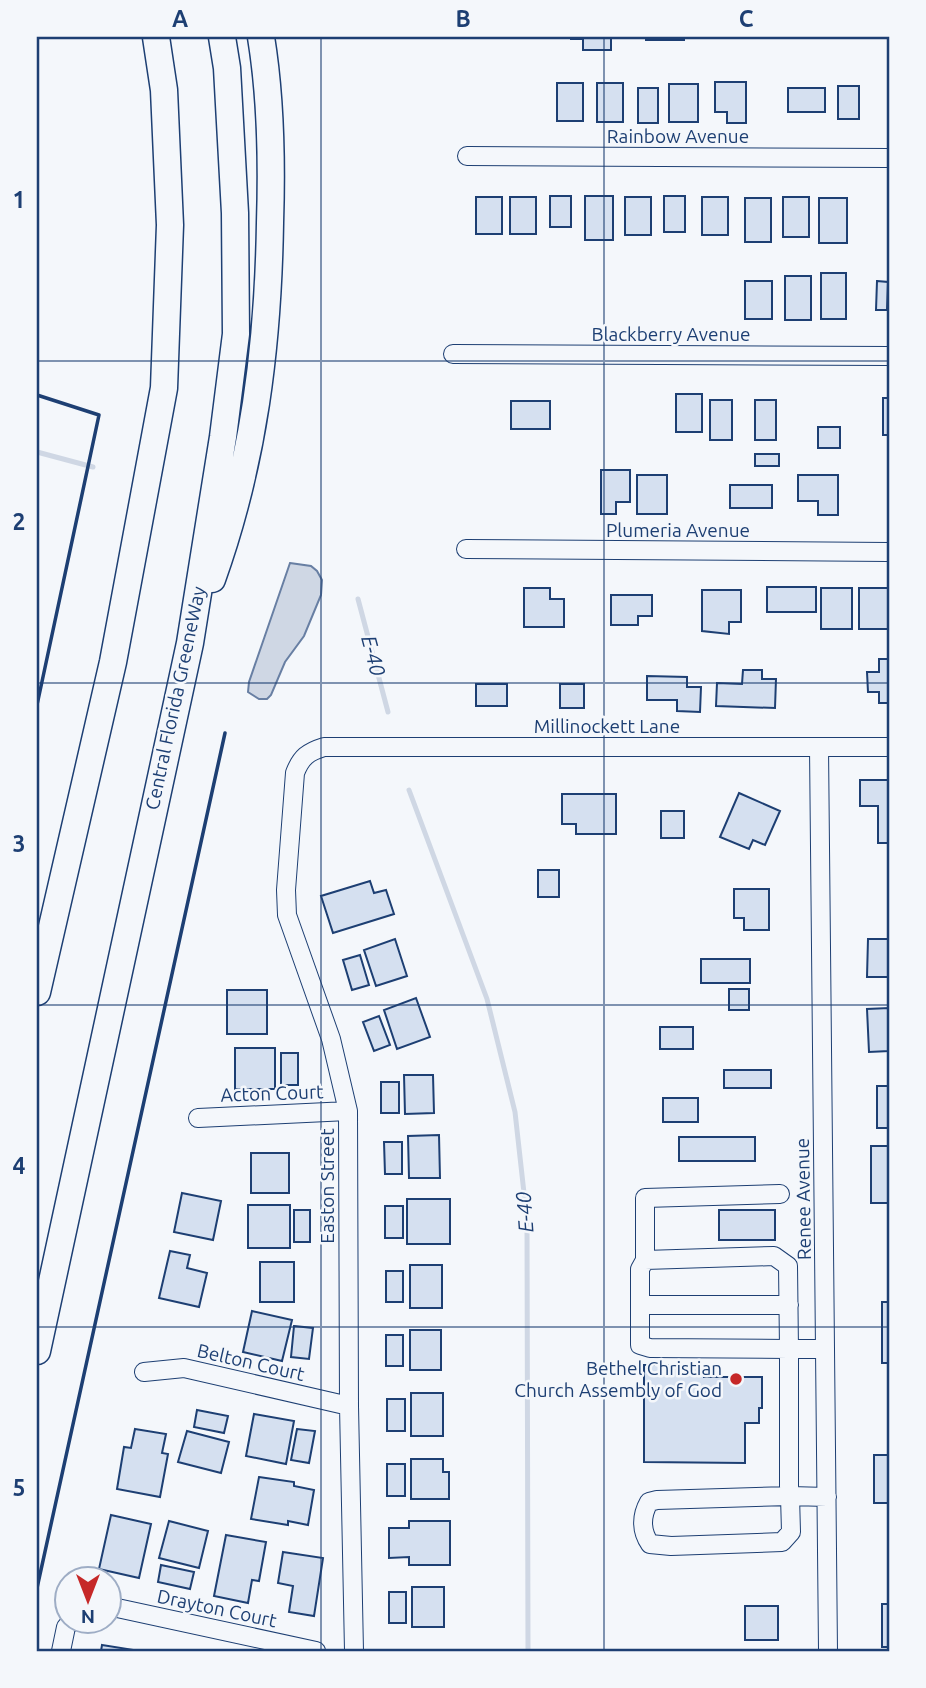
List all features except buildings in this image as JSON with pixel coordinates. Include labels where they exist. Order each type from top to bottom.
[{"type":"highway","points":[[37,992],[113,662],[164,388],[170,225],[164,90],[156,37]]},
{"type":"highway","name":"Central Florida GreeneWay","points":[[37,1351],[190,643],[223,437],[236,334],[235,213],[227,68],[222,37]]},
{"type":"highway","points":[[190,643],[231,525],[254,424],[263,352],[269,284],[271,173],[266,66],[261,37]]},
{"type":"street","name":"Rainbow Avenue","points":[[467,156],[889,158]]},
{"type":"street","name":"Blackberry Avenue","points":[[453,354],[889,356]]},
{"type":"street","name":"Plumeria Avenue","points":[[466,549],[889,552]]},
{"type":"street","name":"Millinockett Lane","points":[[324,747],[889,747]]},
{"type":"street","name":"Easton Street","points":[[324,747],[308,752],[300,760],[295,773],[286,890],[287,915],[331,1039],[348,1111],[349,1405],[354,1651]]},
{"type":"street","name":"Renee Avenue","points":[[819,747],[828,1651]]},
{"type":"street","name":"Acton Court","points":[[198,1118],[348,1111]]},
{"type":"street","points":[[780,1194],[645,1198],[645,1259],[640,1269],[640,1345],[650,1348],[825,1349]]},
{"type":"street","points":[[645,1259],[774,1256],[788,1266],[789,1305],[789,1486],[790,1496],[791,1532],[782,1542],[671,1546],[650,1544],[643,1534],[644,1511],[649,1502],[790,1496],[827,1497]]},
{"type":"street","points":[[640,1305],[789,1305]]},
{"type":"street","name":"Belton Court","points":[[144,1372],[184,1368],[349,1405]]},
{"type":"street","name":"Drayton Court","points":[[122,1609],[316,1651]]},
{"type":"shaded area","points":[[290,563],[311,566],[317,571],[322,580],[321,595],[304,636],[285,662],[271,695],[267,699],[259,699],[248,692],[249,682]]},
{"type":"waterway","name":"E-40","points":[[37,452],[93,467]]},
{"type":"waterway","name":"E-40","points":[[358,599],[388,712]]},
{"type":"waterway","name":"E-40","points":[[409,790],[487,999],[515,1112],[527,1220],[528,1651]]},
{"type":"wall","points":[[37,395],[99,415],[37,705]]},
{"type":"wall","points":[[37,1588],[225,733]]},
{"type":"place","name":"Bethel Christian Church Assembly of God","points":[[736,1379]]}]
